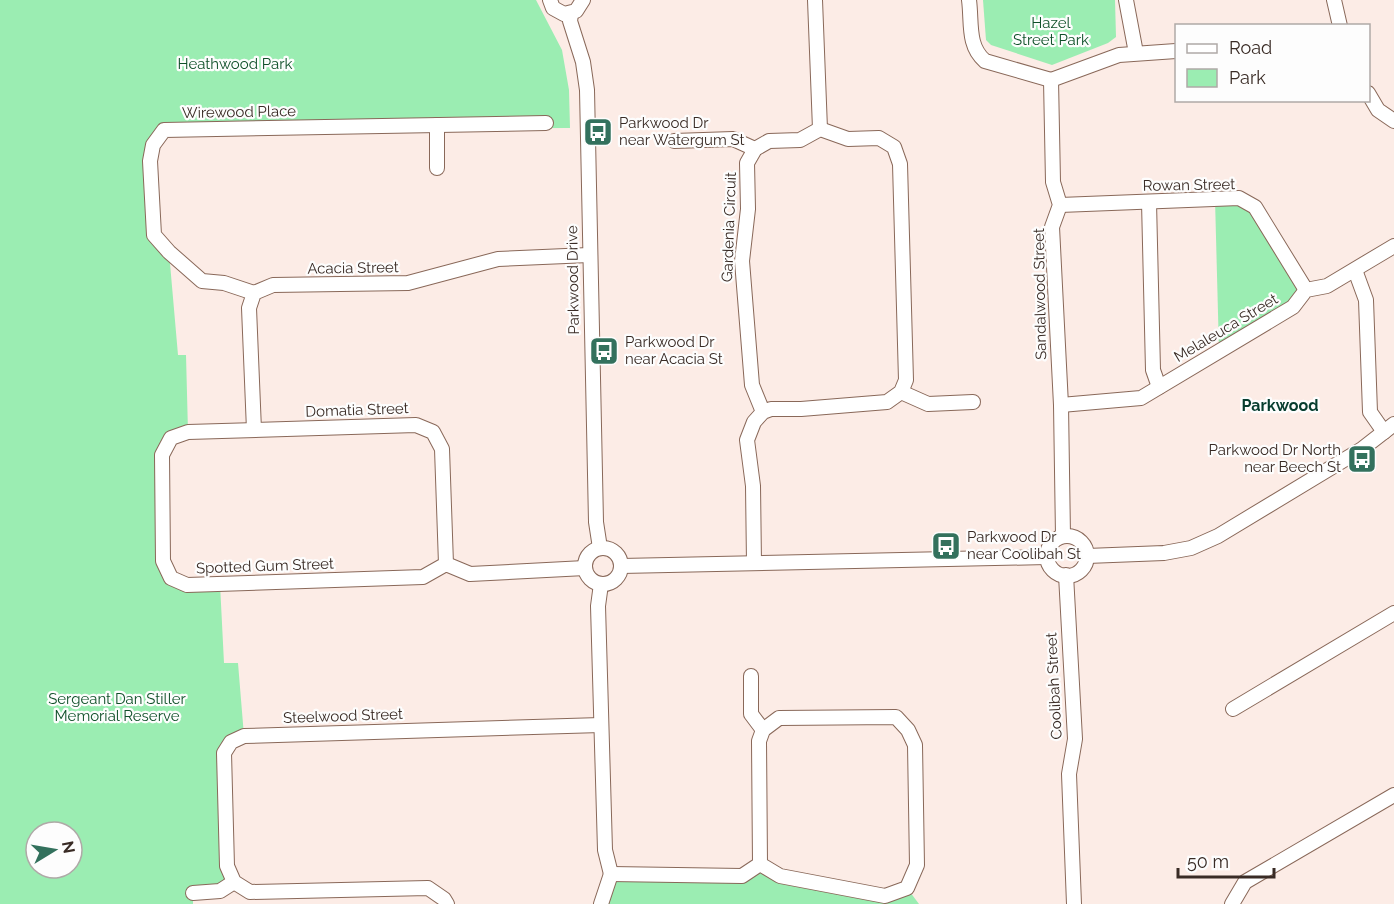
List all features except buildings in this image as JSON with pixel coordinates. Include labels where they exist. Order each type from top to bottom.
[{"type":"street","points":[[550,0],[558,12],[571,14],[580,7],[583,0]]},
{"type":"street","points":[[815,0],[820,129]]},
{"type":"street","points":[[969,0],[972,43],[977,54],[985,61],[1051,80],[1119,55],[1175,51]]},
{"type":"street","points":[[1126,0],[1136,53]]},
{"type":"street","points":[[1334,0],[1340,24]]},
{"type":"street","name":"Parkwood Drive","points":[[571,14],[570,21],[583,62],[587,90],[596,522],[600,548]]},
{"type":"street","name":"Sandalwood Street","points":[[1051,80],[1053,182],[1060,205],[1052,227],[1061,405],[1063,536]]},
{"type":"street","points":[[1370,96],[1378,110],[1394,121]]},
{"type":"street","name":"Wirewood Place","points":[[254,293],[224,283],[202,281],[169,252],[154,235],[150,161],[153,145],[164,130],[546,123]]},
{"type":"street","points":[[437,125],[437,168]]},
{"type":"street","points":[[674,141],[733,139],[755,149],[769,141],[800,140],[820,129],[848,139],[879,138],[894,147],[900,164],[906,380],[901,392],[887,402],[801,410],[779,408],[763,412],[754,422],[747,440],[753,486],[754,563]]},
{"type":"street","name":"Gardenia Circuit","points":[[755,149],[747,163],[748,209],[742,261],[752,385],[763,412]]},
{"type":"street","name":"Rowan Street","points":[[1060,205],[1239,198],[1256,207],[1306,290]]},
{"type":"street","points":[[1149,202],[1153,370],[1159,387]]},
{"type":"street","points":[[1306,290],[1327,286],[1394,246]]},
{"type":"street","name":"Acacia Street","points":[[254,293],[273,285],[408,283],[498,259],[589,255]]},
{"type":"street","points":[[1087,556],[1164,553],[1191,548],[1237,524],[1362,449],[1389,428],[1370,412],[1366,300],[1355,270]]},
{"type":"street","name":"Melaleuca Street","points":[[1061,405],[1121,402],[1141,398],[1293,307],[1306,290]]},
{"type":"street","points":[[254,293],[249,308],[254,430]]},
{"type":"street","points":[[901,392],[927,404],[973,402]]},
{"type":"street","name":"Domatia Street","points":[[254,430],[416,425],[433,432],[442,449],[446,564]]},
{"type":"street","name":"Spotted Gum Street","points":[[254,430],[188,432],[171,438],[162,455],[163,561],[171,578],[187,585],[423,577],[446,564]]},
{"type":"street","points":[[1063,536],[1078,540],[1087,556],[1081,570],[1066,575],[1054,572],[1047,557],[1050,545],[1063,536]]},
{"type":"street","points":[[600,548],[612,550],[620,559],[621,566],[616,579],[601,584],[591,579],[585,568],[588,555],[600,548]]},
{"type":"street","points":[[621,566],[1047,557]]},
{"type":"street","points":[[446,564],[470,574],[585,568]]},
{"type":"street","name":"Coolibah Street","points":[[1066,575],[1075,739],[1069,774],[1074,904]]},
{"type":"street","points":[[601,584],[598,606],[605,850],[611,874],[601,904]]},
{"type":"street","points":[[1233,709],[1394,613]]},
{"type":"street","points":[[751,676],[751,714],[763,730]]},
{"type":"street","points":[[896,717],[908,730],[915,745],[917,865],[907,888],[885,896],[780,876],[760,864],[759,741],[763,730],[779,718],[896,717]]},
{"type":"street","name":"Steelwood Street","points":[[234,882],[227,866],[225,753],[231,742],[244,736],[601,725]]},
{"type":"street","points":[[1232,904],[1245,882],[1394,795]]},
{"type":"street","points":[[611,874],[742,876],[760,864]]},
{"type":"street","points":[[193,893],[220,891],[234,882],[250,892],[428,888],[444,899],[447,904]]},
{"type":"green space","name":"Sergeant Dan Stiller Memorial Reserve","points":[[0,0],[536,0],[562,50],[569,90],[570,128],[165,130],[153,145],[154,235],[169,252],[178,355],[186,355],[188,432],[162,455],[171,578],[220,584],[224,663],[238,663],[244,736],[224,753],[234,882],[193,893],[193,904],[0,904]]},
{"type":"green space","name":"Hazel Street Park","points":[[983,0],[1115,0],[1116,37],[1108,43],[1052,65],[991,45],[986,40]]},
{"type":"green space","points":[[1215,199],[1255,207],[1306,290],[1219,351]]},
{"type":"green space","points":[[760,864],[885,896],[907,888],[919,904],[601,904],[611,874],[742,876]]},
{"type":"place","name":"Parkwood Dr near Watergum St","points":[[598,132]]},
{"type":"place","name":"Parkwood Dr near Acacia St","points":[[604,351]]},
{"type":"place","name":"Parkwood Dr North near Beech St","points":[[1362,459]]},
{"type":"place","name":"Parkwood Dr near Coolibah St","points":[[946,546]]},
{"type":"district","name":"Parkwood","points":[[1280,405]]},
{"type":"park label","name":"Heathwood Park","points":[[235,64]]}]
